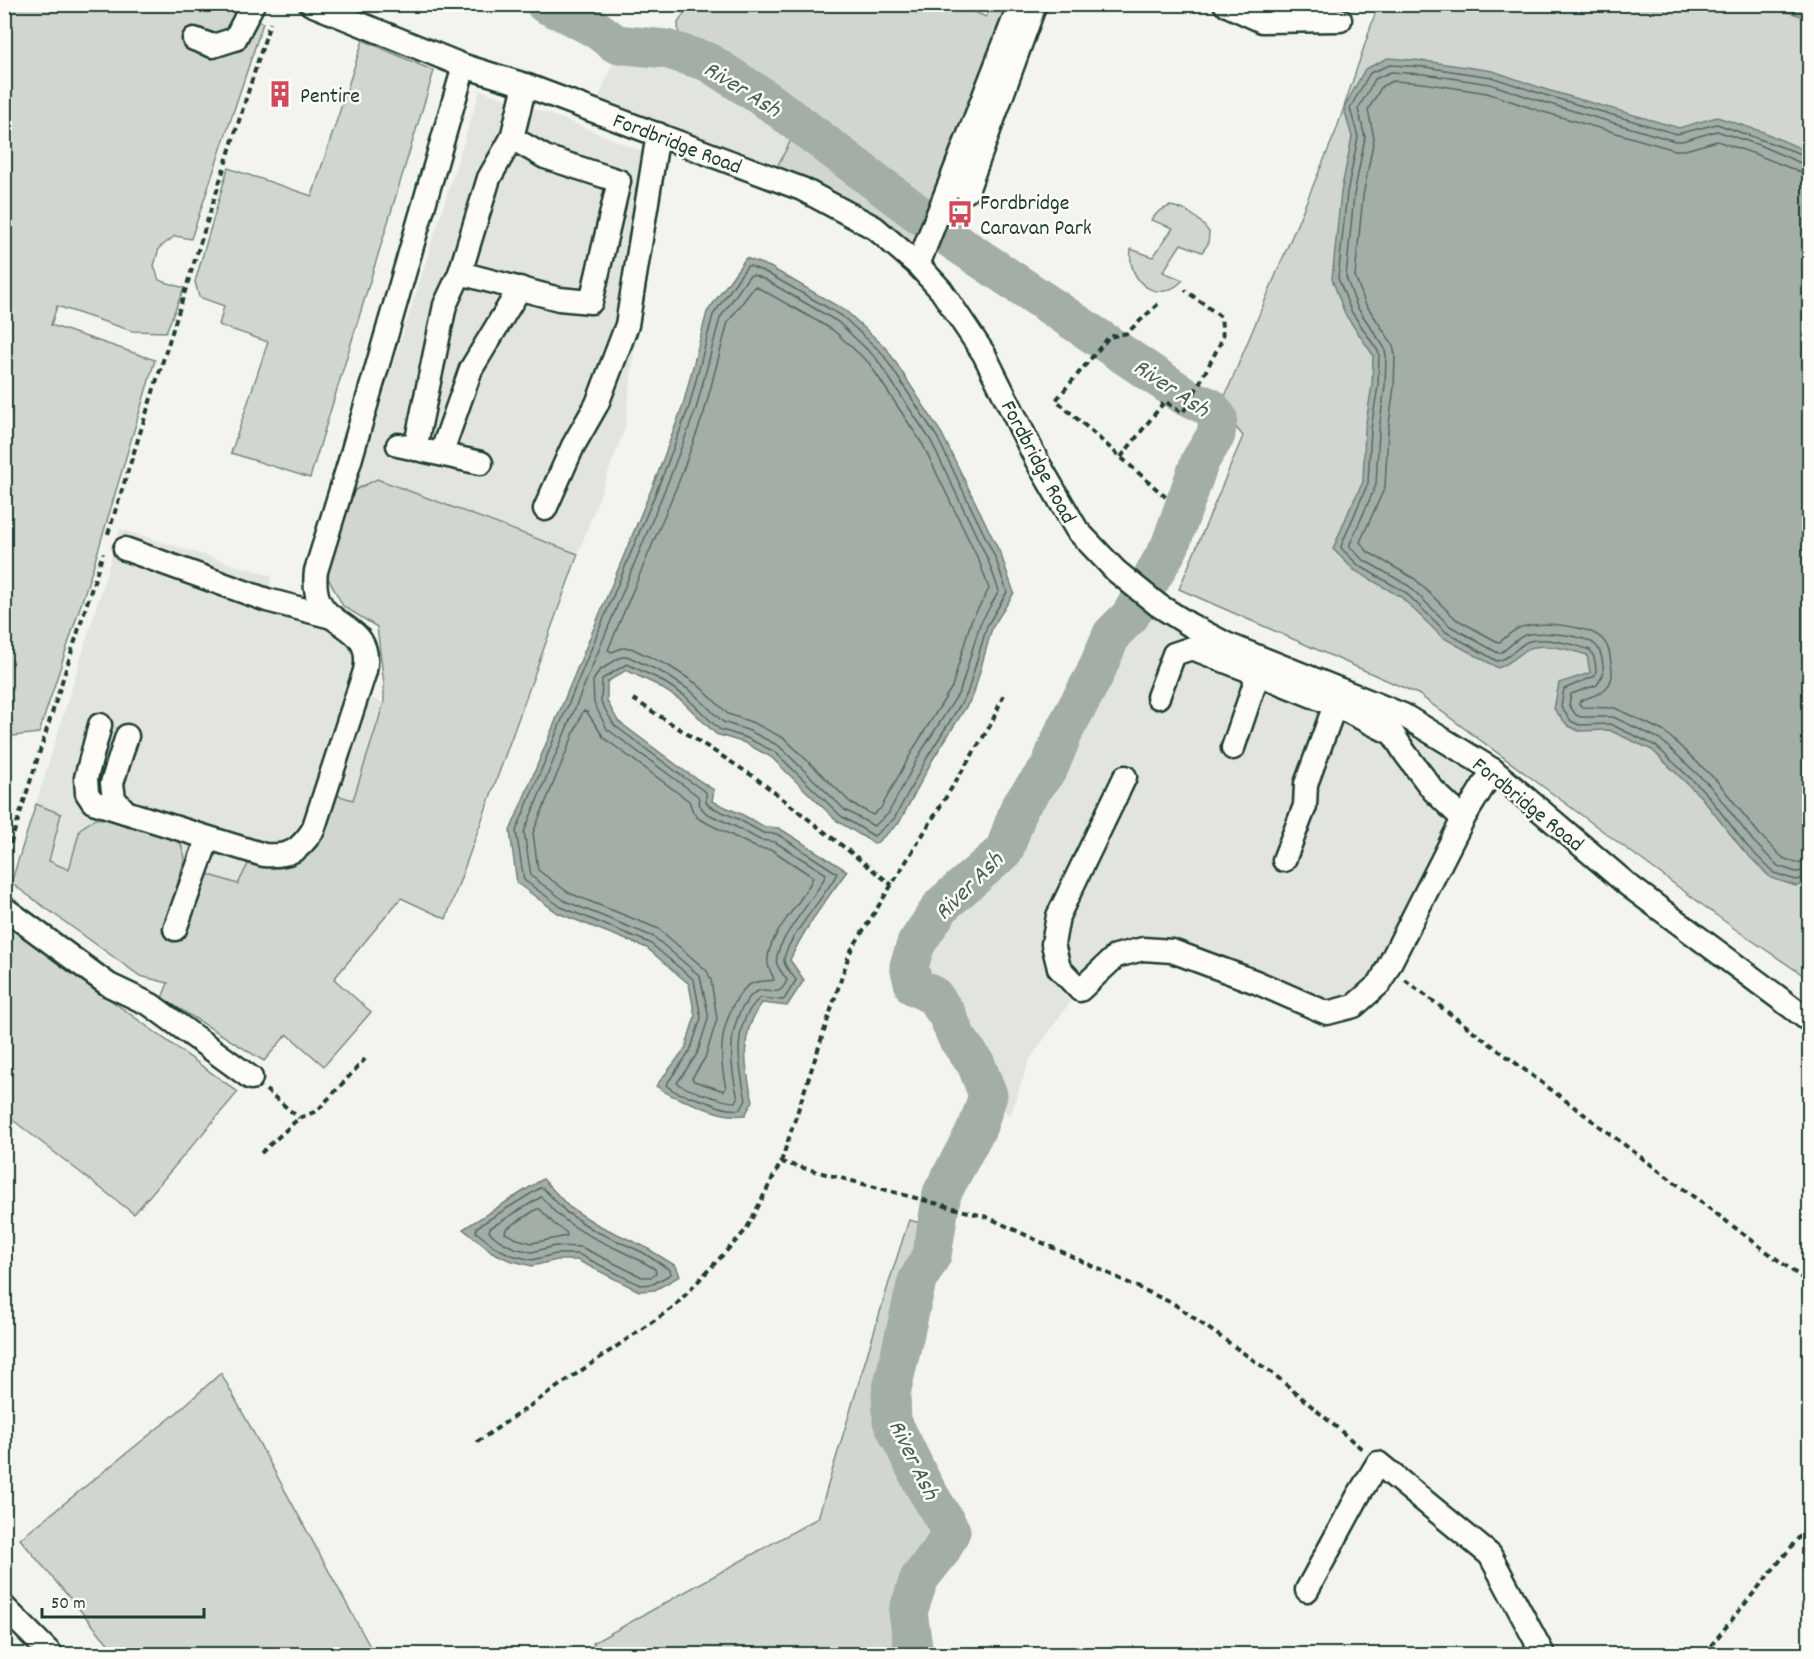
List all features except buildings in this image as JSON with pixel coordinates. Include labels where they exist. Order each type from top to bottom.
[{"type":"street","name":"Fordbridge Road","points":[[311,4],[464,66],[525,85],[802,189],[875,228],[941,290],[984,354],[1037,461],[1077,530],[1116,571],[1158,605],[1226,644],[1260,667],[1403,715],[1493,770],[1628,885],[1809,1021]]},
{"type":"street","points":[[918,266],[1020,4]]},
{"type":"street","points":[[967,191],[1035,4]]},
{"type":"street","points":[[1225,4],[1262,21],[1340,20]]},
{"type":"street","points":[[194,39],[213,46],[235,39],[249,16],[263,10]]},
{"type":"street","points":[[100,725],[86,778],[87,793],[93,802],[264,855],[280,856],[293,852],[305,843],[313,830],[367,660],[366,647],[357,636],[323,608],[317,597],[316,571],[464,66]]},
{"type":"street","points":[[481,463],[406,447],[446,305],[460,273],[489,178],[512,138],[525,85]]},
{"type":"street","points":[[544,508],[573,446],[597,404],[627,325],[658,134]]},
{"type":"street","points":[[460,273],[559,299],[591,302],[619,181],[545,157],[512,138]]},
{"type":"street","points":[[441,454],[471,369],[520,288]]},
{"type":"street","points":[[125,549],[267,600],[332,617]]},
{"type":"street","points":[[1158,697],[1174,654],[1192,648],[1260,667],[1393,734],[1433,790],[1463,819]]},
{"type":"street","points":[[1233,748],[1260,667]]},
{"type":"street","points":[[1284,860],[1305,806],[1306,784],[1335,705]]},
{"type":"street","points":[[126,812],[114,799],[112,783],[127,736]]},
{"type":"street","points":[[1125,777],[1058,916],[1053,944],[1059,968],[1080,990],[1116,956],[1143,949],[1172,951],[1256,982],[1327,1013],[1354,1006],[1380,983],[1463,819],[1493,770]]},
{"type":"street","points":[[175,929],[208,838]]},
{"type":"street","points":[[4,908],[109,985],[151,1005],[251,1077]]},
{"type":"street","points":[[1307,1590],[1378,1464],[1490,1555],[1543,1654]]},
{"type":"street","points":[[4,1607],[51,1654]]},
{"type":"path","points":[[4,864],[263,10]]},
{"type":"path","points":[[1121,457],[1165,401],[1182,413],[1222,338],[1221,317],[1185,290]]},
{"type":"path","points":[[1158,304],[1132,329],[1121,335],[1109,337],[1056,400],[1168,500]]},
{"type":"path","points":[[477,1442],[674,1307],[746,1230],[781,1162],[850,952],[990,726],[1005,692]]},
{"type":"path","points":[[633,699],[756,778],[892,885]]},
{"type":"path","points":[[1388,967],[1809,1284]]},
{"type":"path","points":[[261,1152],[299,1118],[317,1111],[365,1059]]},
{"type":"path","points":[[251,1077],[299,1118]]},
{"type":"path","points":[[781,1162],[987,1217],[1174,1304],[1276,1376],[1378,1464]]},
{"type":"path","points":[[1704,1654],[1809,1524]]},
{"type":"shaded area","points":[[958,4],[986,17],[991,5],[1020,5],[923,252],[862,213],[775,171],[794,134],[708,73],[681,68],[678,23],[689,5]]},
{"type":"shaded area","points":[[5,5],[239,5],[240,10],[263,23],[191,239],[175,236],[159,248],[154,266],[159,280],[184,288],[166,332],[132,331],[57,306],[51,325],[155,360],[95,561],[39,733],[5,737]]},
{"type":"shaded area","points":[[1240,5],[1292,5],[1278,13]]},
{"type":"shaded area","points":[[1378,5],[1809,5],[1809,979],[1735,929],[1418,694],[1179,589],[1243,436],[1220,408],[1336,131]]},
{"type":"shaded area","points":[[363,40],[434,71],[310,478],[231,453],[268,342],[219,325],[224,306],[199,297],[195,282],[228,168],[312,196]]},
{"type":"shaded area","points":[[615,57],[708,73],[794,135],[775,171],[596,104]]},
{"type":"shaded area","points":[[480,90],[566,120],[646,153],[637,329],[625,428],[578,554],[377,479],[353,491]]},
{"type":"shaded area","points":[[1170,206],[1192,214],[1201,222],[1209,232],[1208,244],[1202,252],[1181,244],[1163,272],[1183,280],[1173,288],[1164,291],[1154,290],[1146,287],[1139,280],[1131,261],[1131,249],[1153,257],[1173,228],[1151,220],[1159,211]]},
{"type":"shaded area","points":[[377,479],[578,554],[446,919],[401,898],[334,979],[371,1012],[324,1066],[287,1034],[264,1061],[162,998],[168,983],[140,976],[11,883],[36,804],[61,814],[49,861],[69,870],[80,829],[95,819],[110,818],[179,838],[185,857],[164,932],[182,941],[204,873],[238,884],[248,864],[268,867],[288,865],[306,856],[313,849],[319,840],[336,795],[353,800],[384,703],[377,627],[343,606],[326,574],[353,491]]},
{"type":"shaded area","points":[[120,529],[272,576],[267,600],[357,636],[358,693],[384,703],[353,801],[306,856],[290,865],[276,868],[256,867],[248,864],[238,884],[182,941],[164,932],[185,857],[80,829],[69,871],[49,861],[61,814],[36,804]]},
{"type":"shaded area","points":[[1143,592],[1403,715],[1493,770],[1380,983],[1327,1013],[1143,949],[1080,990],[1029,1061],[1010,1116],[988,1095],[976,1064],[957,1038],[947,1015],[934,996],[914,986],[909,966],[916,944],[942,905],[1004,851],[1020,806],[1049,768],[1066,727],[1094,676],[1112,634],[1130,616]]},
{"type":"shaded area","points":[[4,923],[238,1092],[134,1214],[5,1114]]},
{"type":"shaded area","points":[[909,1220],[937,1227],[932,1255],[917,1281],[891,1393],[892,1421],[923,1484],[951,1531],[941,1551],[919,1579],[908,1612],[914,1654],[600,1654],[593,1643],[818,1518]]},
{"type":"shaded area","points":[[221,1373],[374,1654],[117,1654],[20,1539],[174,1415]]},
{"type":"shaded area","points":[[593,1643],[600,1654],[572,1654]]},
{"type":"water","points":[[1762,5],[1809,5],[1809,18]]},
{"type":"water","points":[[1388,58],[1493,71],[1547,90],[1679,128],[1717,117],[1763,132],[1809,152],[1809,883],[1796,886],[1771,878],[1743,850],[1701,797],[1652,750],[1609,730],[1579,731],[1568,726],[1554,709],[1559,683],[1590,673],[1587,655],[1556,647],[1532,647],[1498,668],[1442,637],[1401,597],[1354,570],[1333,549],[1363,482],[1365,429],[1372,385],[1373,355],[1345,314],[1332,279],[1341,192],[1352,137],[1344,108],[1365,69]]},
{"type":"water","points":[[746,258],[770,267],[846,311],[887,349],[942,434],[1001,555],[1014,593],[992,628],[973,696],[933,759],[899,823],[875,844],[837,821],[771,757],[745,743],[716,734],[682,701],[657,685],[626,670],[607,682],[607,701],[618,721],[714,790],[712,801],[765,827],[779,828],[847,871],[809,925],[790,960],[804,980],[787,1006],[762,1003],[755,1015],[750,1026],[746,1050],[747,1075],[753,1101],[745,1115],[727,1115],[673,1096],[656,1086],[685,1049],[695,1016],[689,984],[647,948],[558,913],[517,883],[510,831],[658,473],[683,405],[707,312]]},
{"type":"water","points":[[543,1179],[569,1207],[676,1266],[680,1276],[655,1290],[639,1291],[577,1260],[557,1260],[532,1266],[509,1260],[492,1252],[463,1229]]},
{"type":"waterway","name":"River Ash","points":[[545,4],[596,29],[616,44],[666,49],[708,62],[770,102],[920,215]]},
{"type":"waterway","name":"River Ash","points":[[914,1654],[908,1612],[919,1579],[941,1551],[951,1531],[923,1484],[892,1421],[891,1393],[917,1281],[932,1255],[942,1193],[978,1126],[988,1095],[976,1064],[957,1038],[947,1015],[934,996],[914,986],[909,966],[916,944],[942,905],[1004,851],[1020,806],[1049,768],[1066,727],[1094,676],[1112,634],[1130,616],[1170,546],[1200,461],[1216,435],[1218,418],[1210,407],[1188,398],[948,237]]},
{"type":"place","name":"Pentire","points":[[280,94]]},
{"type":"place","name":"Fordbridge Caravan Park","points":[[960,214]]}]
